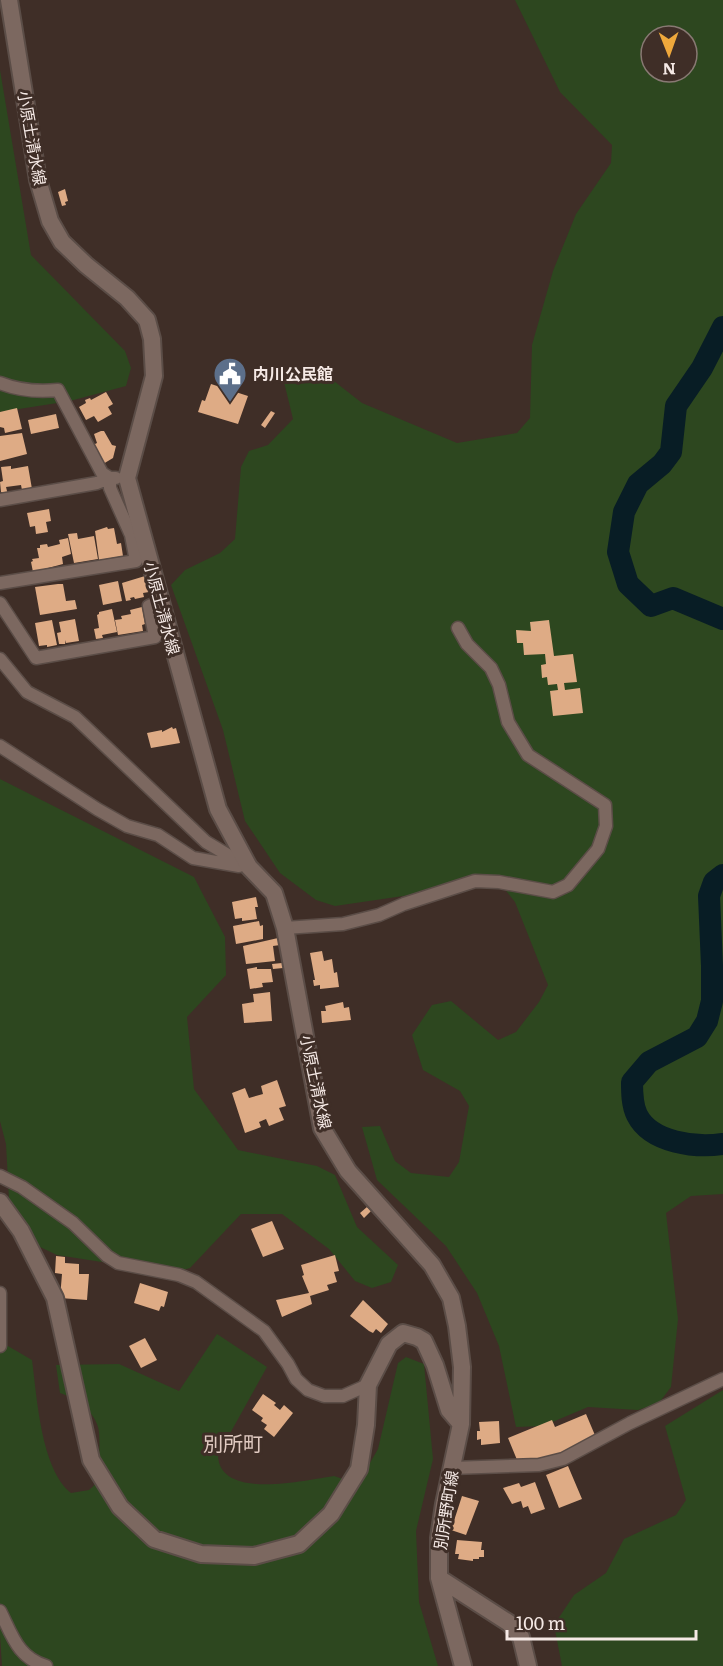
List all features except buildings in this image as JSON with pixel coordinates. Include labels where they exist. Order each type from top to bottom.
[{"type":"main road","name":"小原土清水線","points":[[9,0],[38,180],[50,221],[62,242],[127,298],[147,320],[152,339],[154,376],[127,478],[218,808],[249,867],[274,892],[285,928],[322,1128],[348,1171],[432,1265],[451,1299],[462,1367],[461,1424]]},
{"type":"main road","points":[[0,1202],[21,1231],[55,1298],[91,1460],[120,1507],[154,1539],[201,1554],[254,1556],[299,1544],[331,1514],[359,1469],[366,1425],[368,1385],[389,1344],[403,1333],[417,1336],[424,1341],[435,1365],[449,1410],[461,1424]]},
{"type":"main road","name":"別所野町線","points":[[461,1424],[439,1538],[439,1578],[463,1666]]},
{"type":"main road","points":[[439,1578],[509,1623],[521,1637],[528,1666]]},
{"type":"street","points":[[0,383],[37,392],[58,390],[102,472],[110,478]]},
{"type":"street","points":[[0,583],[136,561],[131,535],[110,489],[110,478]]},
{"type":"street","points":[[0,500],[98,483],[110,478],[127,478]]},
{"type":"street","points":[[0,603],[36,658],[155,637],[149,606],[160,601]]},
{"type":"street","points":[[285,928],[343,924],[379,915],[404,904],[475,881],[499,882],[553,892],[568,885],[598,849],[606,826],[605,804],[528,755],[508,722],[499,685],[491,668],[467,644],[458,628]]},
{"type":"street","points":[[0,659],[27,692],[75,717],[206,842],[249,867]]},
{"type":"street","points":[[0,746],[97,809],[128,826],[158,835],[193,858],[249,867]]},
{"type":"street","points":[[0,1176],[22,1187],[73,1223],[106,1256],[118,1263],[178,1275],[196,1282],[264,1332],[288,1364],[296,1379],[308,1390],[324,1396],[343,1396],[368,1385]]},
{"type":"street","points":[[0,1293],[0,1346]]},
{"type":"street","points":[[452,1468],[539,1465],[563,1459],[630,1423],[723,1379]]},
{"type":"street","points":[[0,1611],[20,1651],[34,1662],[46,1666]]},
{"type":"green space","points":[[515,0],[723,0],[723,1194],[691,1196],[666,1213],[678,1319],[671,1387],[659,1403],[638,1410],[588,1407],[543,1426],[516,1427],[499,1346],[477,1293],[446,1246],[377,1180],[362,1127],[380,1126],[395,1161],[411,1173],[449,1177],[459,1162],[469,1106],[460,1091],[423,1070],[412,1035],[432,1005],[451,1001],[498,1040],[516,1032],[539,1002],[548,985],[515,902],[503,887],[465,880],[410,895],[335,906],[316,900],[280,873],[245,821],[223,730],[171,585],[185,570],[220,553],[235,539],[241,467],[249,451],[268,445],[293,419],[284,382],[297,369],[316,367],[362,403],[457,443],[517,433],[530,418],[532,345],[553,271],[576,214],[611,163],[612,145],[560,92]]},
{"type":"green space","points":[[0,70],[31,255],[125,351],[131,368],[126,386],[70,401],[0,412]]},
{"type":"green space","points":[[0,779],[194,877],[225,937],[226,975],[187,1017],[194,1089],[238,1150],[317,1166],[335,1175],[357,1227],[398,1265],[391,1282],[372,1288],[355,1281],[329,1249],[282,1214],[241,1214],[190,1268],[172,1273],[57,1255],[40,1247],[15,1217],[9,1199],[6,1144],[0,1121]]},
{"type":"green space","points":[[217,1334],[267,1367],[218,1455],[222,1469],[232,1478],[247,1483],[285,1483],[334,1476],[343,1479],[349,1485],[359,1482],[378,1449],[398,1363],[406,1357],[424,1364],[433,1459],[416,1531],[419,1602],[438,1666],[2,1666],[0,1635],[0,1349],[8,1346],[32,1360],[42,1431],[47,1450],[61,1482],[71,1493],[89,1490],[96,1483],[99,1431],[96,1421],[88,1411],[72,1398],[60,1393],[56,1365],[119,1364],[179,1391]]},
{"type":"green space","points":[[723,1390],[723,1666],[562,1666],[554,1625],[574,1595],[606,1573],[624,1539],[676,1515],[686,1500],[665,1426]]},
{"type":"waterway","points":[[723,327],[702,368],[676,406],[671,452],[662,464],[638,484],[624,512],[618,552],[628,584],[651,606],[673,598],[723,619]]},
{"type":"waterway","points":[[723,875],[714,882],[709,896],[712,1001],[707,1021],[697,1037],[649,1062],[632,1082],[635,1111],[653,1132],[675,1142],[700,1145],[723,1144]]},
{"type":"place","name":"内川公民館","points":[[230,403]]},
{"type":"district","name":"別所町","points":[[233,1444]]}]
